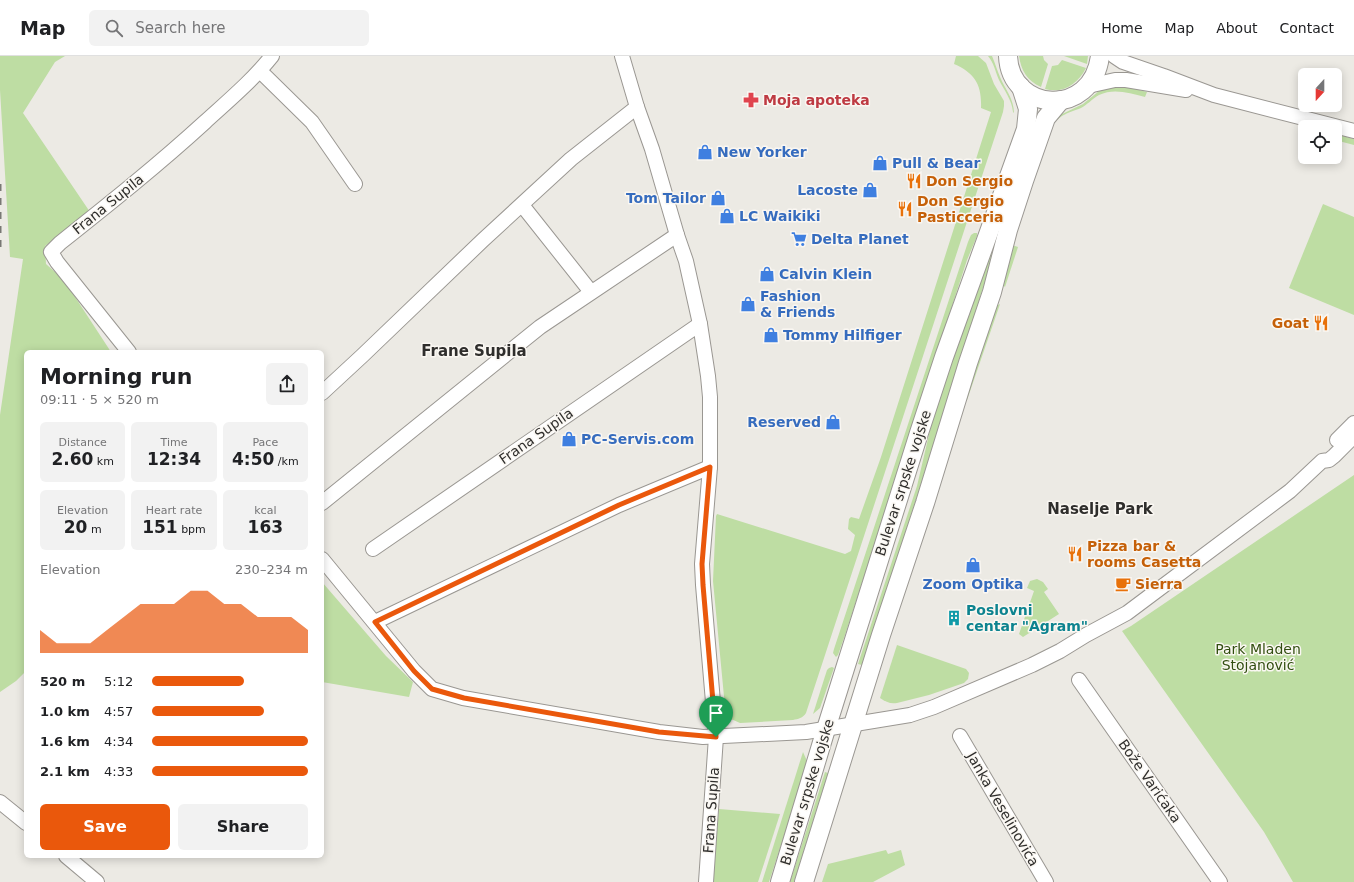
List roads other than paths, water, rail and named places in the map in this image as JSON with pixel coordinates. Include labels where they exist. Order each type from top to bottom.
[{"type":"main road","name":"Bulevar srpske vojske","points":[[1009,64],[1016,81],[1021,87],[1031,95],[1050,101],[1071,98],[1088,86],[1096,73],[1100,56]]},
{"type":"main road","name":"Bulevar srpske vojske","points":[[780,882],[826,729],[941,365],[1026,129],[1028,109],[1021,87]]},
{"type":"main road","name":"Bulevar srpske vojske","points":[[804,882],[881,635],[928,496],[968,363],[992,292],[1008,230],[1026,173],[1046,118],[1061,100]]},
{"type":"street","name":"Frana Supila","points":[[127,350],[57,262],[51,252],[179,146],[260,71],[272,56]]},
{"type":"street","name":"Frana Supila","points":[[622,56],[686,261],[700,324],[708,376],[710,397],[710,467],[703,552],[703,585],[716,737],[706,882]]},
{"type":"street","points":[[1001,56],[1009,64]]},
{"type":"street","points":[[1114,56],[1123,62],[1214,95]]},
{"type":"street","points":[[260,71],[312,122],[356,184]]},
{"type":"street","points":[[1088,86],[1115,80],[1126,80],[1214,95],[1354,131]]},
{"type":"street","points":[[324,391],[571,159],[637,107]]},
{"type":"street","points":[[522,205],[591,292]]},
{"type":"street","points":[[324,501],[540,327],[677,235]]},
{"type":"street","name":"Frana Supila","points":[[373,549],[700,324]]},
{"type":"street","points":[[1322,461],[1323,455],[1354,423]]},
{"type":"street","points":[[324,560],[414,671],[432,689],[464,698],[659,732],[716,737],[792,733],[826,729],[910,715],[934,706],[1018,671],[1127,613],[1290,491],[1322,461],[1329,460],[1334,456],[1354,436]]},
{"type":"street","points":[[375,622],[619,505],[710,467]]},
{"type":"street","name":"Bože Varićaka","points":[[1079,680],[1220,882]]},
{"type":"street","name":"Janka Veselinovića","points":[[960,736],[1046,882]]},
{"type":"street","points":[[0,802],[24,821]]},
{"type":"street","points":[[68,858],[97,882]]},
{"type":"railway","points":[[0,184],[0,249]]},
{"type":"place","name":"Moja apoteka","points":[[751,100]]},
{"type":"place","name":"New Yorker","points":[[705,152]]},
{"type":"place","name":"Pull & Bear","points":[[880,163]]},
{"type":"place","name":"Don Sergio","points":[[914,181]]},
{"type":"place","name":"Lacoste","points":[[870,190]]},
{"type":"place","name":"Tom Tailor","points":[[718,198]]},
{"type":"place","name":"Don Sergio Pasticceria","points":[[905,209]]},
{"type":"place","name":"LC Waikiki","points":[[727,216]]},
{"type":"place","name":"Delta Planet","points":[[799,239]]},
{"type":"place","name":"Calvin Klein","points":[[767,274]]},
{"type":"place","name":"Fashion & Friends","points":[[748,304]]},
{"type":"place","name":"Goat","points":[[1321,323]]},
{"type":"place","name":"Tommy Hilfiger","points":[[771,335]]},
{"type":"place","name":"Reserved","points":[[833,422]]},
{"type":"place","name":"PC-Servis.com","points":[[569,439]]},
{"type":"place","name":"Pizza bar & rooms Casetta","points":[[1075,554]]},
{"type":"place","name":"Zoom Optika","points":[[973,565]]},
{"type":"place","name":"Sierra","points":[[1123,584]]},
{"type":"place","name":"Poslovni centar \"Agram\"","points":[[954,618]]},
{"type":"district","name":"Frane Supila","points":[[474,351]]},
{"type":"district","name":"Naselje Park","points":[[1100,509]]},
{"type":"park label","name":"Park Mladen Stojanović","points":[[1258,658]]}]
